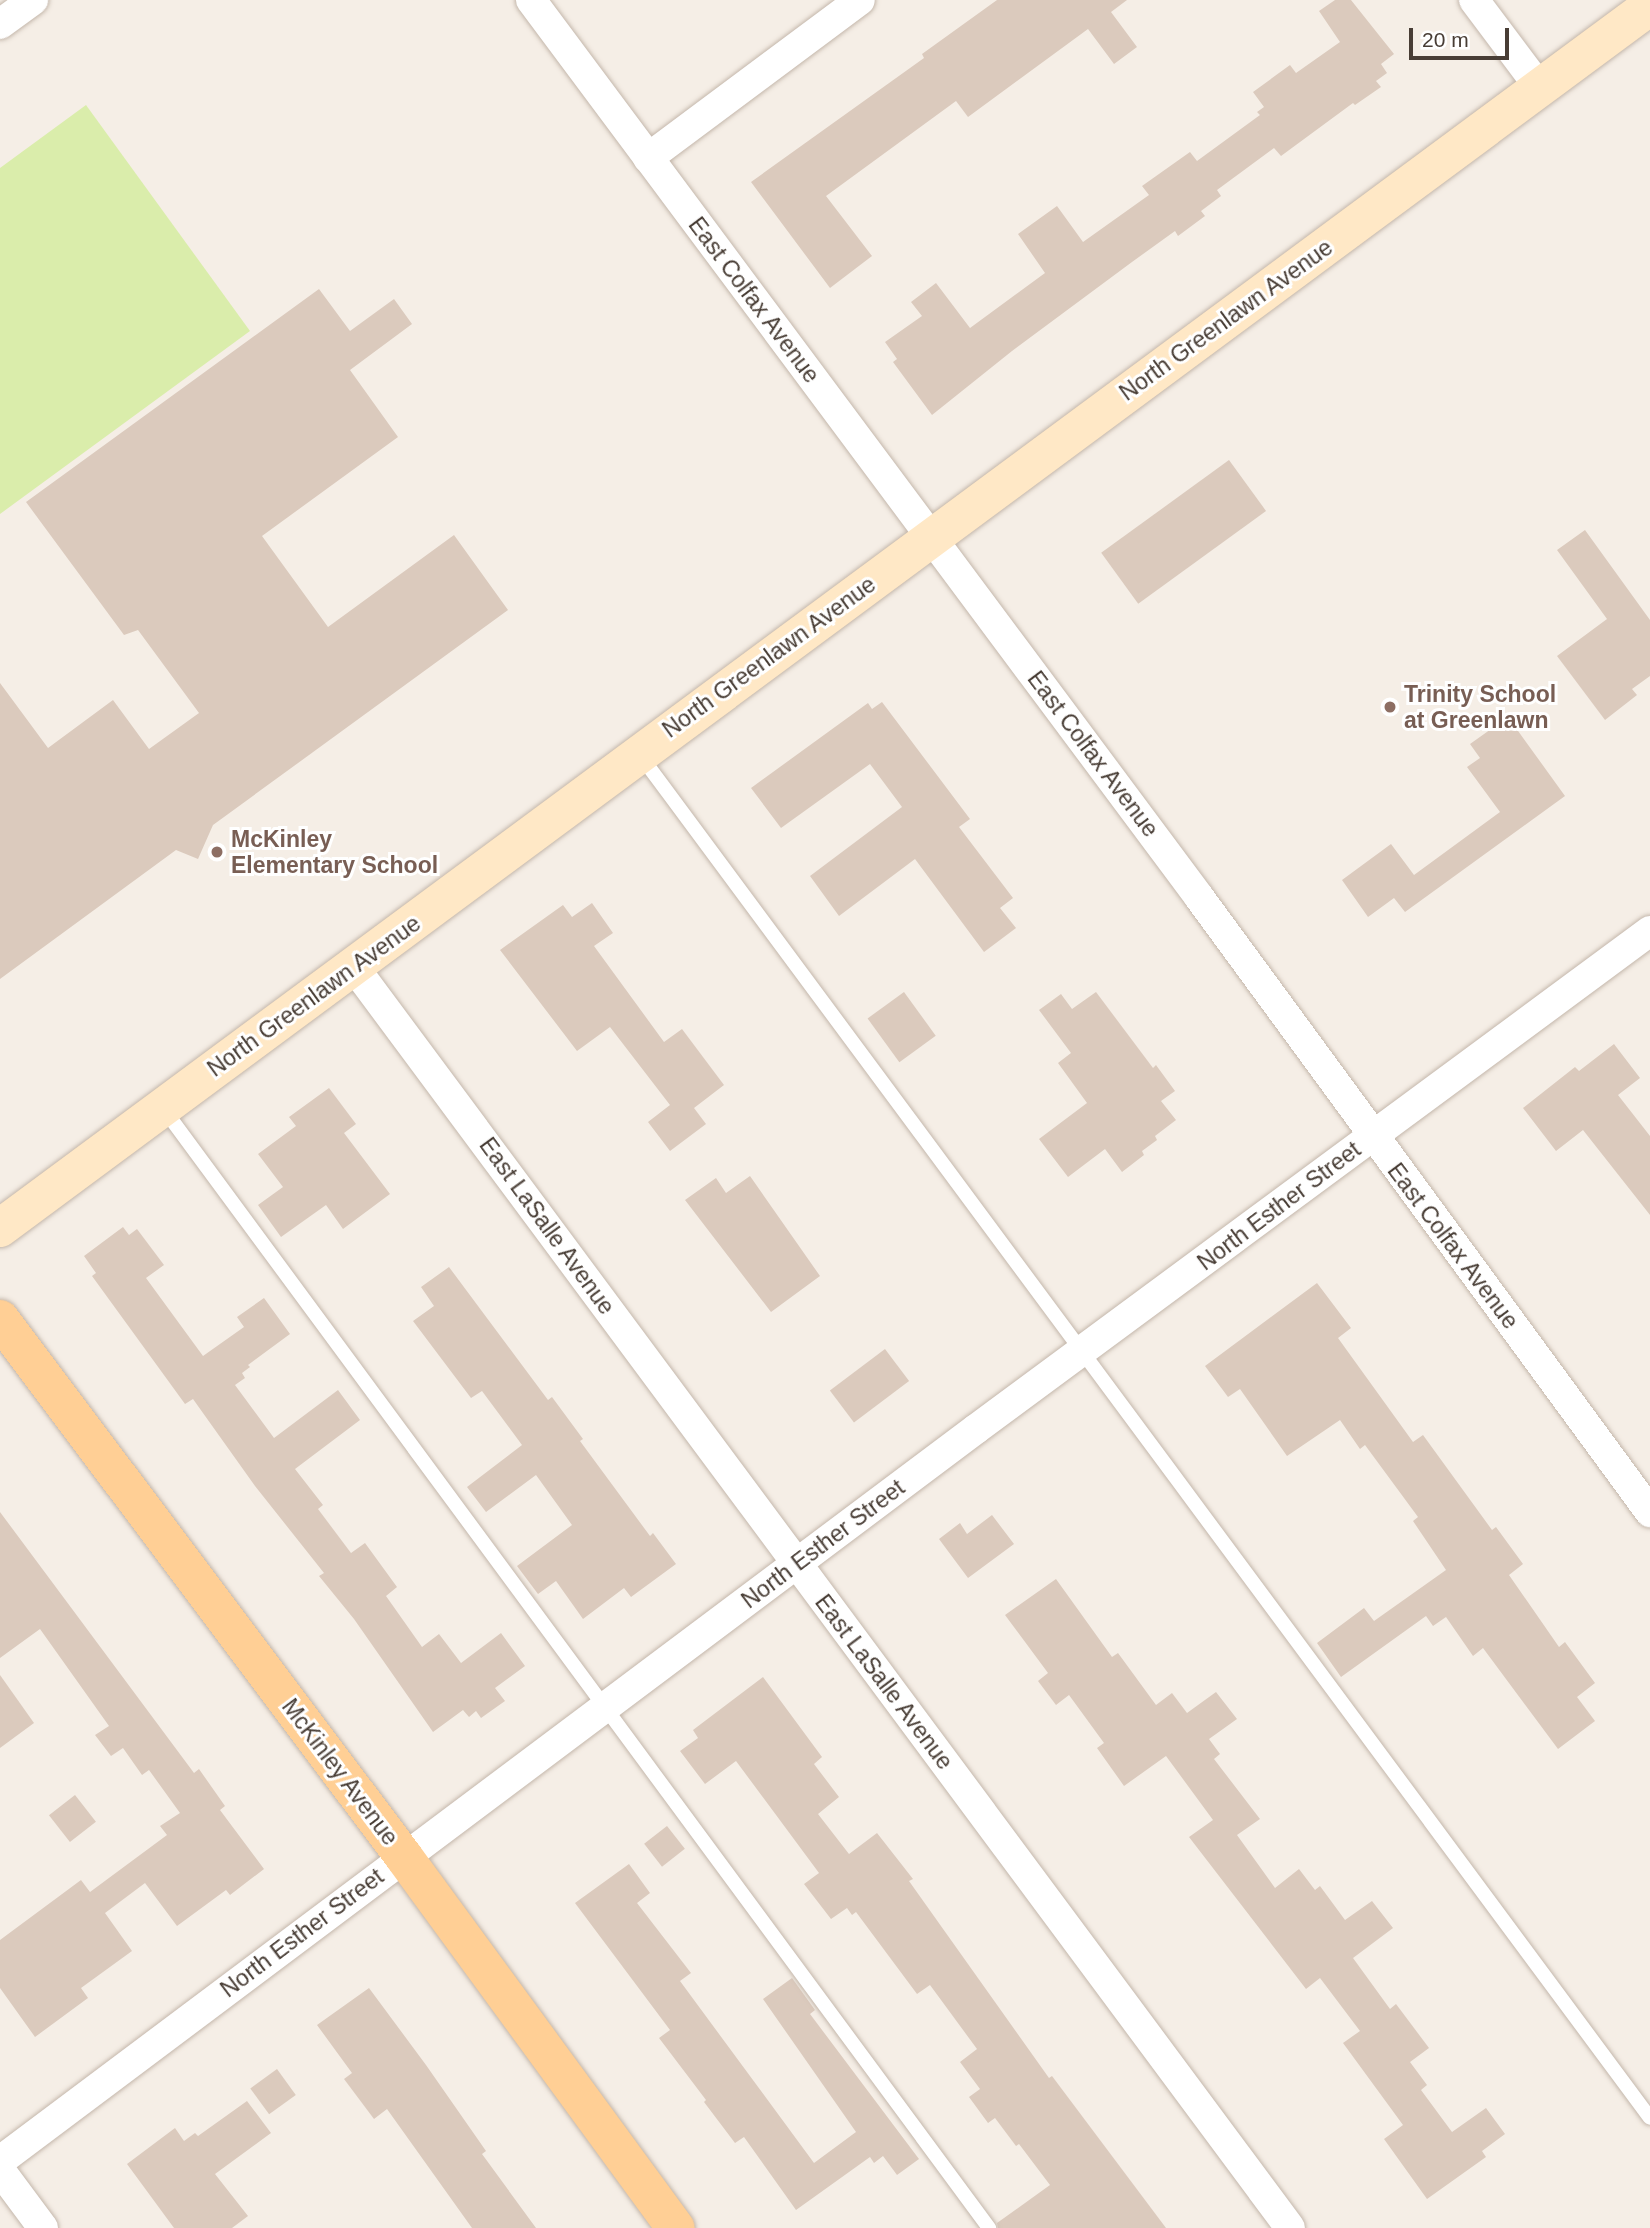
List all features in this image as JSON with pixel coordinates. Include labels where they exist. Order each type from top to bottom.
[{"type":"main road","name":"McKinley Avenue","points":[[0,1319],[404,1857],[676,2228]]},
{"type":"street","points":[[0,24],[33,0]]},
{"type":"street","name":"East Colfax Avenue","points":[[531,0],[1207,908],[1372,1137],[1650,1512]]},
{"type":"street","points":[[648,158],[860,0]]},
{"type":"street","points":[[1474,0],[1540,88]]},
{"type":"street","name":"North Greenlawn Avenue","points":[[0,1228],[1650,6]]},
{"type":"street","name":"North Esther Street","points":[[0,2161],[796,1564],[1650,931]]},
{"type":"street","name":"East LaSalle Avenue","points":[[354,967],[1290,2228]]},
{"type":"street","points":[[0,2170],[43,2228]]},
{"type":"lane","points":[[639,753],[884,1079],[1081,1352],[1650,2118]]},
{"type":"lane","points":[[163,1108],[989,2228]]},
{"type":"green space","points":[[86,105],[250,331],[0,514],[0,168]]},
{"type":"building","points":[[997,0],[1127,0],[1111,12],[1137,47],[1114,64],[1088,29],[968,117],[956,101],[826,196],[872,256],[830,288],[751,182],[924,58],[922,54]]},
{"type":"building","points":[[1335,0],[1351,0],[1394,54],[1381,64],[1387,73],[1376,81],[1381,87],[1355,105],[1353,103],[1281,156],[1274,148],[1217,190],[1221,196],[1201,211],[1205,216],[1178,236],[1175,231],[1132,262],[1012,351],[932,415],[893,362],[897,359],[885,342],[922,316],[911,302],[936,283],[970,328],[1045,273],[1018,234],[1057,206],[1083,242],[1149,195],[1142,186],[1190,152],[1197,161],[1260,115],[1257,112],[1264,107],[1253,92],[1290,65],[1296,73],[1340,42],[1319,11]]},
{"type":"building","name":"McKinley Elementary School","points":[[319,289],[350,331],[394,299],[412,324],[350,370],[398,437],[262,536],[328,627],[454,535],[508,610],[213,825],[198,859],[176,850],[0,979],[0,683],[48,748],[113,700],[149,749],[199,713],[138,630],[124,635],[26,502]]},
{"type":"building","points":[[1229,460],[1266,511],[1138,604],[1101,553]]},
{"type":"building","points":[[1585,530],[1650,620],[1650,676],[1632,689],[1637,695],[1605,720],[1557,656],[1607,619],[1557,550]]},
{"type":"building","points":[[882,702],[970,819],[959,827],[1013,898],[1000,908],[1016,928],[984,952],[915,859],[839,916],[810,876],[902,807],[870,764],[781,828],[751,788],[868,703],[872,709]]},
{"type":"building","points":[[1508,717],[1565,796],[1405,912],[1394,898],[1368,917],[1342,880],[1391,844],[1414,875],[1500,812],[1467,767],[1480,758],[1470,744]]},
{"type":"building","points":[[592,903],[613,933],[594,946],[664,1042],[682,1029],[724,1085],[694,1108],[706,1124],[670,1151],[648,1122],[670,1105],[610,1027],[577,1051],[500,950],[563,905],[572,917]]},
{"type":"building","points":[[904,992],[936,1036],[899,1062],[868,1018]]},
{"type":"building","points":[[1096,992],[1153,1068],[1156,1065],[1175,1091],[1161,1101],[1176,1120],[1155,1136],[1157,1140],[1142,1151],[1144,1155],[1122,1172],[1105,1149],[1068,1177],[1039,1139],[1087,1103],[1058,1063],[1071,1053],[1039,1010],[1061,994],[1072,1009]]},
{"type":"building","points":[[1614,1044],[1640,1078],[1618,1095],[1650,1136],[1650,1215],[1583,1130],[1556,1151],[1523,1108],[1575,1067],[1579,1071]]},
{"type":"building","points":[[329,1088],[356,1124],[344,1133],[390,1194],[343,1229],[326,1205],[281,1237],[258,1205],[283,1187],[258,1154],[296,1126],[289,1117]]},
{"type":"building","points":[[750,1176],[820,1276],[771,1312],[685,1200],[716,1178],[726,1193]]},
{"type":"building","points":[[123,1227],[129,1235],[137,1229],[164,1265],[146,1278],[203,1356],[244,1327],[237,1317],[264,1298],[290,1334],[248,1365],[250,1367],[242,1373],[245,1378],[235,1385],[274,1438],[338,1390],[360,1420],[295,1469],[323,1505],[318,1509],[351,1553],[365,1543],[397,1587],[386,1596],[422,1647],[439,1634],[461,1663],[501,1633],[525,1666],[495,1688],[505,1701],[481,1718],[476,1711],[469,1717],[463,1710],[433,1732],[354,1619],[319,1576],[324,1573],[255,1486],[193,1399],[185,1404],[92,1276],[96,1273],[84,1256]]},
{"type":"building","points":[[449,1267],[548,1400],[552,1397],[583,1439],[580,1441],[650,1536],[653,1533],[676,1564],[631,1597],[624,1588],[583,1619],[556,1581],[538,1594],[517,1566],[572,1525],[536,1475],[486,1512],[467,1487],[522,1445],[482,1391],[471,1398],[413,1321],[434,1306],[421,1287]]},
{"type":"building","points":[[1317,1283],[1351,1328],[1338,1338],[1413,1442],[1423,1435],[1492,1530],[1496,1527],[1523,1564],[1509,1575],[1559,1647],[1565,1642],[1595,1683],[1577,1697],[1595,1721],[1558,1749],[1483,1648],[1473,1656],[1446,1617],[1433,1626],[1426,1616],[1341,1677],[1317,1643],[1364,1608],[1374,1621],[1446,1570],[1413,1521],[1418,1517],[1365,1445],[1360,1449],[1340,1420],[1287,1456],[1240,1389],[1228,1397],[1205,1366]]},
{"type":"building","points":[[885,1349],[909,1381],[854,1422],[830,1391]]},
{"type":"building","points":[[0,1512],[194,1773],[199,1769],[225,1806],[220,1810],[264,1869],[230,1895],[226,1890],[177,1926],[145,1883],[105,1913],[132,1951],[81,1988],[88,1998],[35,2037],[0,1988],[0,1940],[81,1880],[90,1892],[167,1835],[160,1826],[180,1813],[149,1770],[142,1775],[123,1748],[111,1756],[95,1735],[109,1726],[40,1629],[0,1658]]},
{"type":"building","points":[[992,1515],[1014,1544],[968,1578],[939,1539],[960,1523],[967,1534]]},
{"type":"building","points":[[1056,1579],[1112,1657],[1118,1653],[1156,1705],[1172,1693],[1187,1713],[1216,1692],[1237,1719],[1209,1739],[1220,1754],[1214,1759],[1260,1819],[1237,1835],[1275,1888],[1299,1869],[1315,1890],[1320,1886],[1345,1920],[1372,1901],[1393,1928],[1353,1958],[1390,2009],[1396,2004],[1429,2048],[1410,2062],[1427,2085],[1421,2090],[1452,2132],[1486,2108],[1505,2134],[1482,2151],[1486,2157],[1427,2199],[1384,2139],[1403,2125],[1343,2043],[1360,2031],[1320,1978],[1306,1989],[1189,1837],[1213,1820],[1166,1756],[1124,1786],[1097,1748],[1104,1743],[1069,1695],[1056,1705],[1038,1681],[1048,1673],[1005,1615]]},
{"type":"building","points":[[0,1675],[34,1723],[0,1748]]},
{"type":"building","points":[[763,1677],[822,1757],[814,1764],[839,1797],[818,1814],[849,1854],[877,1833],[913,1879],[909,1881],[1049,2078],[1052,2076],[1166,2228],[998,2228],[997,2223],[1050,2185],[1019,2144],[1016,2146],[995,2118],[988,2123],[969,2097],[980,2089],[960,2062],[977,2049],[930,1985],[917,1994],[856,1912],[852,1915],[847,1908],[831,1919],[804,1884],[819,1873],[736,1761],[705,1784],[680,1751],[698,1738],[693,1730]]},
{"type":"building","points":[[75,1795],[96,1822],[70,1842],[49,1815]]},
{"type":"building","points":[[667,1826],[685,1849],[662,1867],[644,1844]]},
{"type":"building","points":[[629,1864],[650,1893],[637,1903],[691,1973],[680,1981],[814,2163],[856,2132],[763,1999],[792,1978],[815,2010],[810,2014],[919,2159],[897,2175],[883,2156],[874,2163],[870,2157],[796,2210],[744,2137],[735,2143],[704,2102],[706,2100],[659,2038],[670,2030],[575,1903]]},
{"type":"building","points":[[369,1988],[486,2151],[482,2154],[536,2228],[472,2228],[387,2109],[374,2119],[344,2079],[352,2073],[317,2025]]},
{"type":"building","points":[[277,2069],[296,2095],[269,2114],[250,2088]]},
{"type":"building","points":[[247,2101],[271,2133],[215,2174],[248,2216],[232,2228],[174,2228],[127,2164],[175,2128],[184,2141],[195,2133],[198,2136]]},
{"type":"place","name":"Trinity School at Greenlawn","points":[[1390,707]]},
{"type":"place","name":"McKinley Elementary School","points":[[217,852]]}]
